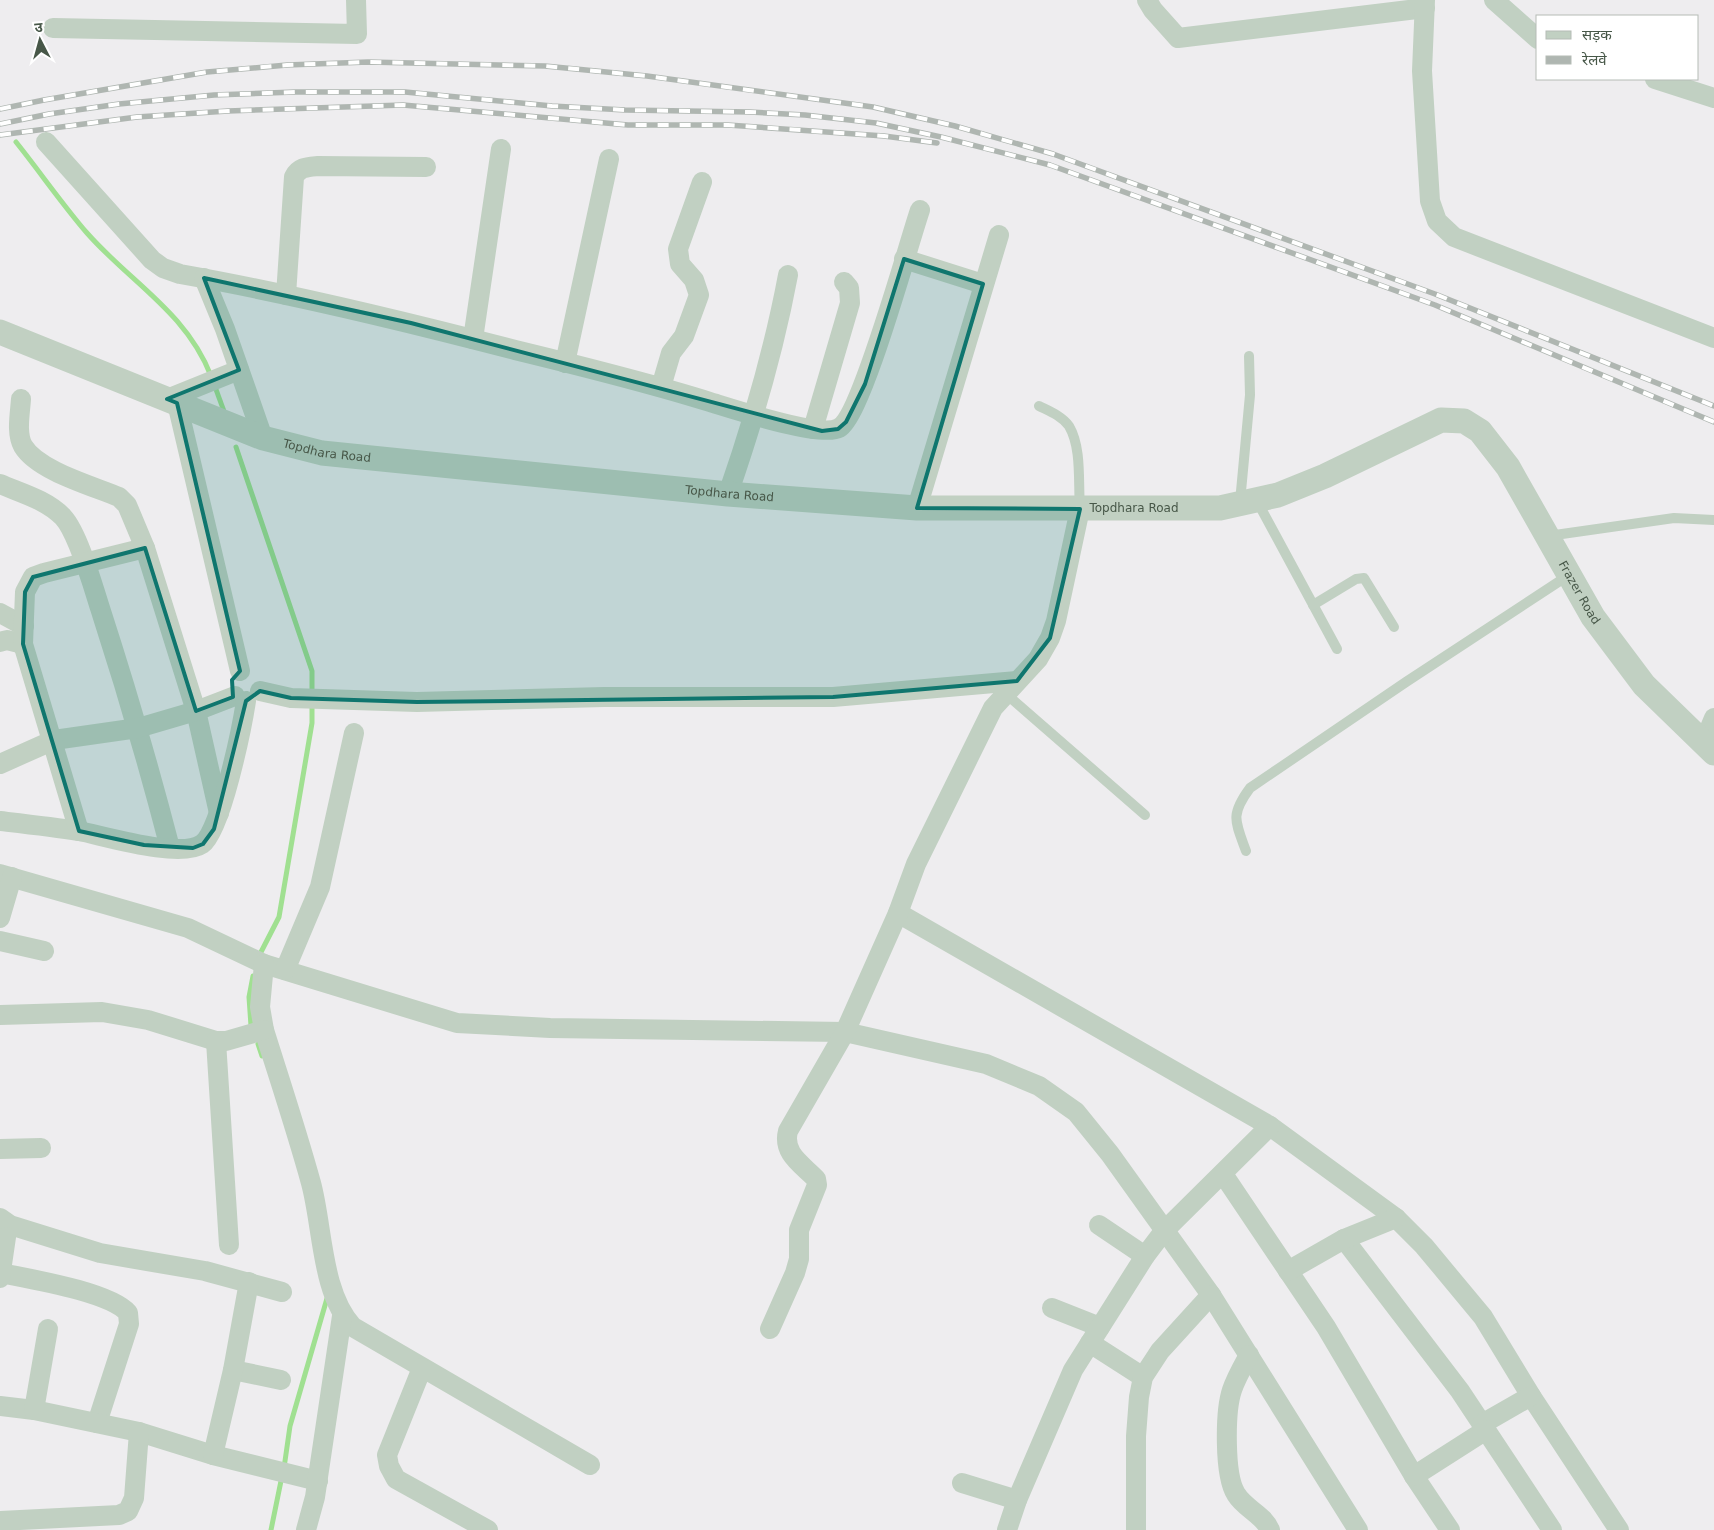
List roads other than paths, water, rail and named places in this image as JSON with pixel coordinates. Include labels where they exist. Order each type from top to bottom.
[{"type":"street","points":[[53,28],[357,34],[356,0]]},
{"type":"street","points":[[1147,0],[1153,10],[1178,38],[1425,4],[1422,71],[1430,201],[1437,221],[1454,237],[1714,338]]},
{"type":"street","points":[[1494,0],[1536,37]]},
{"type":"street","points":[[1658,80],[1714,98]]},
{"type":"street","points":[[46,142],[152,260],[162,268],[180,274],[411,322],[661,387],[756,416],[822,431],[838,429],[846,422],[865,384],[920,210]]},
{"type":"street","points":[[473,339],[501,150]]},
{"type":"street","points":[[565,362],[609,159]]},
{"type":"street","points":[[286,295],[294,178],[297,171],[305,167],[318,166],[426,167]]},
{"type":"street","points":[[661,387],[671,353],[684,336],[699,295],[694,280],[680,264],[678,249],[702,182]]},
{"type":"street","points":[[917,508],[999,235]]},
{"type":"street","points":[[904,259],[983,284]]},
{"type":"street","points":[[728,494],[756,416],[778,328],[788,275]]},
{"type":"street","points":[[204,278],[231,374],[263,438]]},
{"type":"street","points":[[813,429],[850,303],[849,288],[844,282]]},
{"type":"street","name":"Topdhara Road","points":[[0,332],[179,397],[263,438],[322,453],[728,494],[917,508],[1080,510],[1220,508],[1278,495],[1324,476],[1441,420],[1464,421]]},
{"type":"street","points":[[231,374],[179,397],[240,671],[235,675],[231,686],[247,696]]},
{"type":"street","points":[[21,400],[19,428],[23,445],[31,455],[49,468],[119,497],[127,505],[144,548],[196,711],[218,813]]},
{"type":"street","name":"Frazer Road","points":[[1464,421],[1480,431],[1508,467],[1593,617],[1644,685],[1709,748]]},
{"type":"street","points":[[0,484],[45,503],[64,518],[86,562],[138,728],[170,848]]},
{"type":"street","points":[[770,1329],[795,1273],[799,1259],[799,1230],[817,1185],[816,1180],[792,1157],[787,1147],[786,1137],[846,1032],[898,913],[916,864],[993,708],[1038,659],[1050,638],[1080,510]]},
{"type":"street","points":[[79,831],[24,635],[25,592],[33,577],[144,548]]},
{"type":"street","points":[[0,613],[24,635]]},
{"type":"street","points":[[0,642],[24,635]]},
{"type":"street","points":[[0,764],[54,740],[138,728],[247,696],[417,702],[604,697],[833,698],[1011,687]]},
{"type":"street","points":[[0,821],[79,831],[144,845],[170,848],[193,848],[202,844],[214,829],[237,748],[247,696]]},
{"type":"street","points":[[1709,748],[1714,718]]},
{"type":"street","points":[[285,970],[320,887],[354,733]]},
{"type":"street","points":[[0,918],[6,875],[188,928],[264,964],[456,1024],[550,1028],[846,1032],[986,1064],[1039,1086],[1076,1112],[1110,1154],[1211,1295],[1358,1530]]},
{"type":"street","points":[[898,913],[1270,1126],[1396,1218],[1424,1246],[1483,1317],[1531,1396],[1619,1530]]},
{"type":"street","points":[[0,941],[44,951]]},
{"type":"street","points":[[264,964],[260,1007],[264,1030],[311,1184],[328,1273],[342,1316],[318,1481],[306,1530]]},
{"type":"street","points":[[0,1014],[102,1012],[148,1020],[216,1041],[226,1041],[264,1030]]},
{"type":"street","points":[[216,1041],[229,1245]]},
{"type":"street","points":[[1007,1530],[1017,1500],[1073,1370],[1146,1256],[1164,1231],[1270,1126]]},
{"type":"street","points":[[0,1149],[40,1148]]},
{"type":"street","points":[[1223,1174],[1326,1327],[1414,1476],[1450,1530]]},
{"type":"street","points":[[1288,1271],[1344,1239],[1396,1218]]},
{"type":"street","points":[[1099,1225],[1146,1256]]},
{"type":"street","points":[[97,1423],[129,1324],[128,1314],[116,1304],[65,1288],[0,1276],[4,1228],[100,1253],[204,1271],[282,1292]]},
{"type":"street","points":[[1344,1239],[1460,1391],[1552,1530]]},
{"type":"street","points":[[213,1455],[233,1370],[249,1282]]},
{"type":"street","points":[[1136,1530],[1136,1436],[1139,1396],[1143,1377],[1160,1351],[1211,1295]]},
{"type":"street","points":[[1052,1308],[1095,1335],[1143,1377]]},
{"type":"street","points":[[342,1316],[353,1327],[590,1465]]},
{"type":"street","points":[[34,1410],[48,1329]]},
{"type":"street","points":[[1249,1355],[1232,1390],[1228,1413],[1231,1481],[1236,1494],[1266,1520],[1270,1530]]},
{"type":"street","points":[[422,1368],[386,1455],[389,1466],[396,1478],[488,1530]]},
{"type":"street","points":[[233,1370],[281,1380]]},
{"type":"street","points":[[1414,1476],[1531,1396]]},
{"type":"street","points":[[0,1406],[34,1410],[139,1432],[213,1455],[318,1481]]},
{"type":"street","points":[[0,1521],[119,1515],[128,1511],[134,1498],[139,1432]]},
{"type":"street","points":[[962,1483],[1017,1500]]},
{"type":"lane","points":[[1249,356],[1248,502],[1313,605],[1337,649]]},
{"type":"lane","points":[[1040,406],[1057,415],[1068,426],[1076,448],[1080,510]]},
{"type":"lane","points":[[1547,536],[1674,518],[1714,520]]},
{"type":"lane","points":[[1246,852],[1237,825],[1237,806],[1250,788],[1406,682],[1569,575]]},
{"type":"lane","points":[[1313,605],[1356,580],[1364,578],[1367,580],[1394,627]]},
{"type":"lane","points":[[1011,687],[1145,815]]},
{"type":"waterway","points":[[16,142],[87,233],[172,316],[200,353],[211,376]]},
{"type":"waterway","points":[[214,384],[225,414]]},
{"type":"waterway","points":[[236,447],[312,671],[312,694]]},
{"type":"waterway","points":[[260,954],[279,917],[312,723],[312,703]]},
{"type":"waterway","points":[[251,1026],[249,997],[253,976]]},
{"type":"waterway","points":[[258,1044],[262,1056]]},
{"type":"waterway","points":[[284,1468],[290,1426],[328,1295]]},
{"type":"waterway","points":[[271,1530],[282,1476]]},
{"type":"railway","points":[[0,109],[207,72],[287,65],[368,62],[545,66],[647,76],[873,107],[955,126],[1053,154],[1435,294],[1714,406]]},
{"type":"railway","points":[[0,124],[49,114],[119,104],[214,95],[295,92],[405,92],[552,106],[625,110],[750,112],[805,115],[876,123],[941,137],[1050,165],[1435,305],[1714,422]]},
{"type":"railway","points":[[0,135],[137,117],[228,111],[403,105],[628,125],[728,125],[884,136],[937,143]]}]
